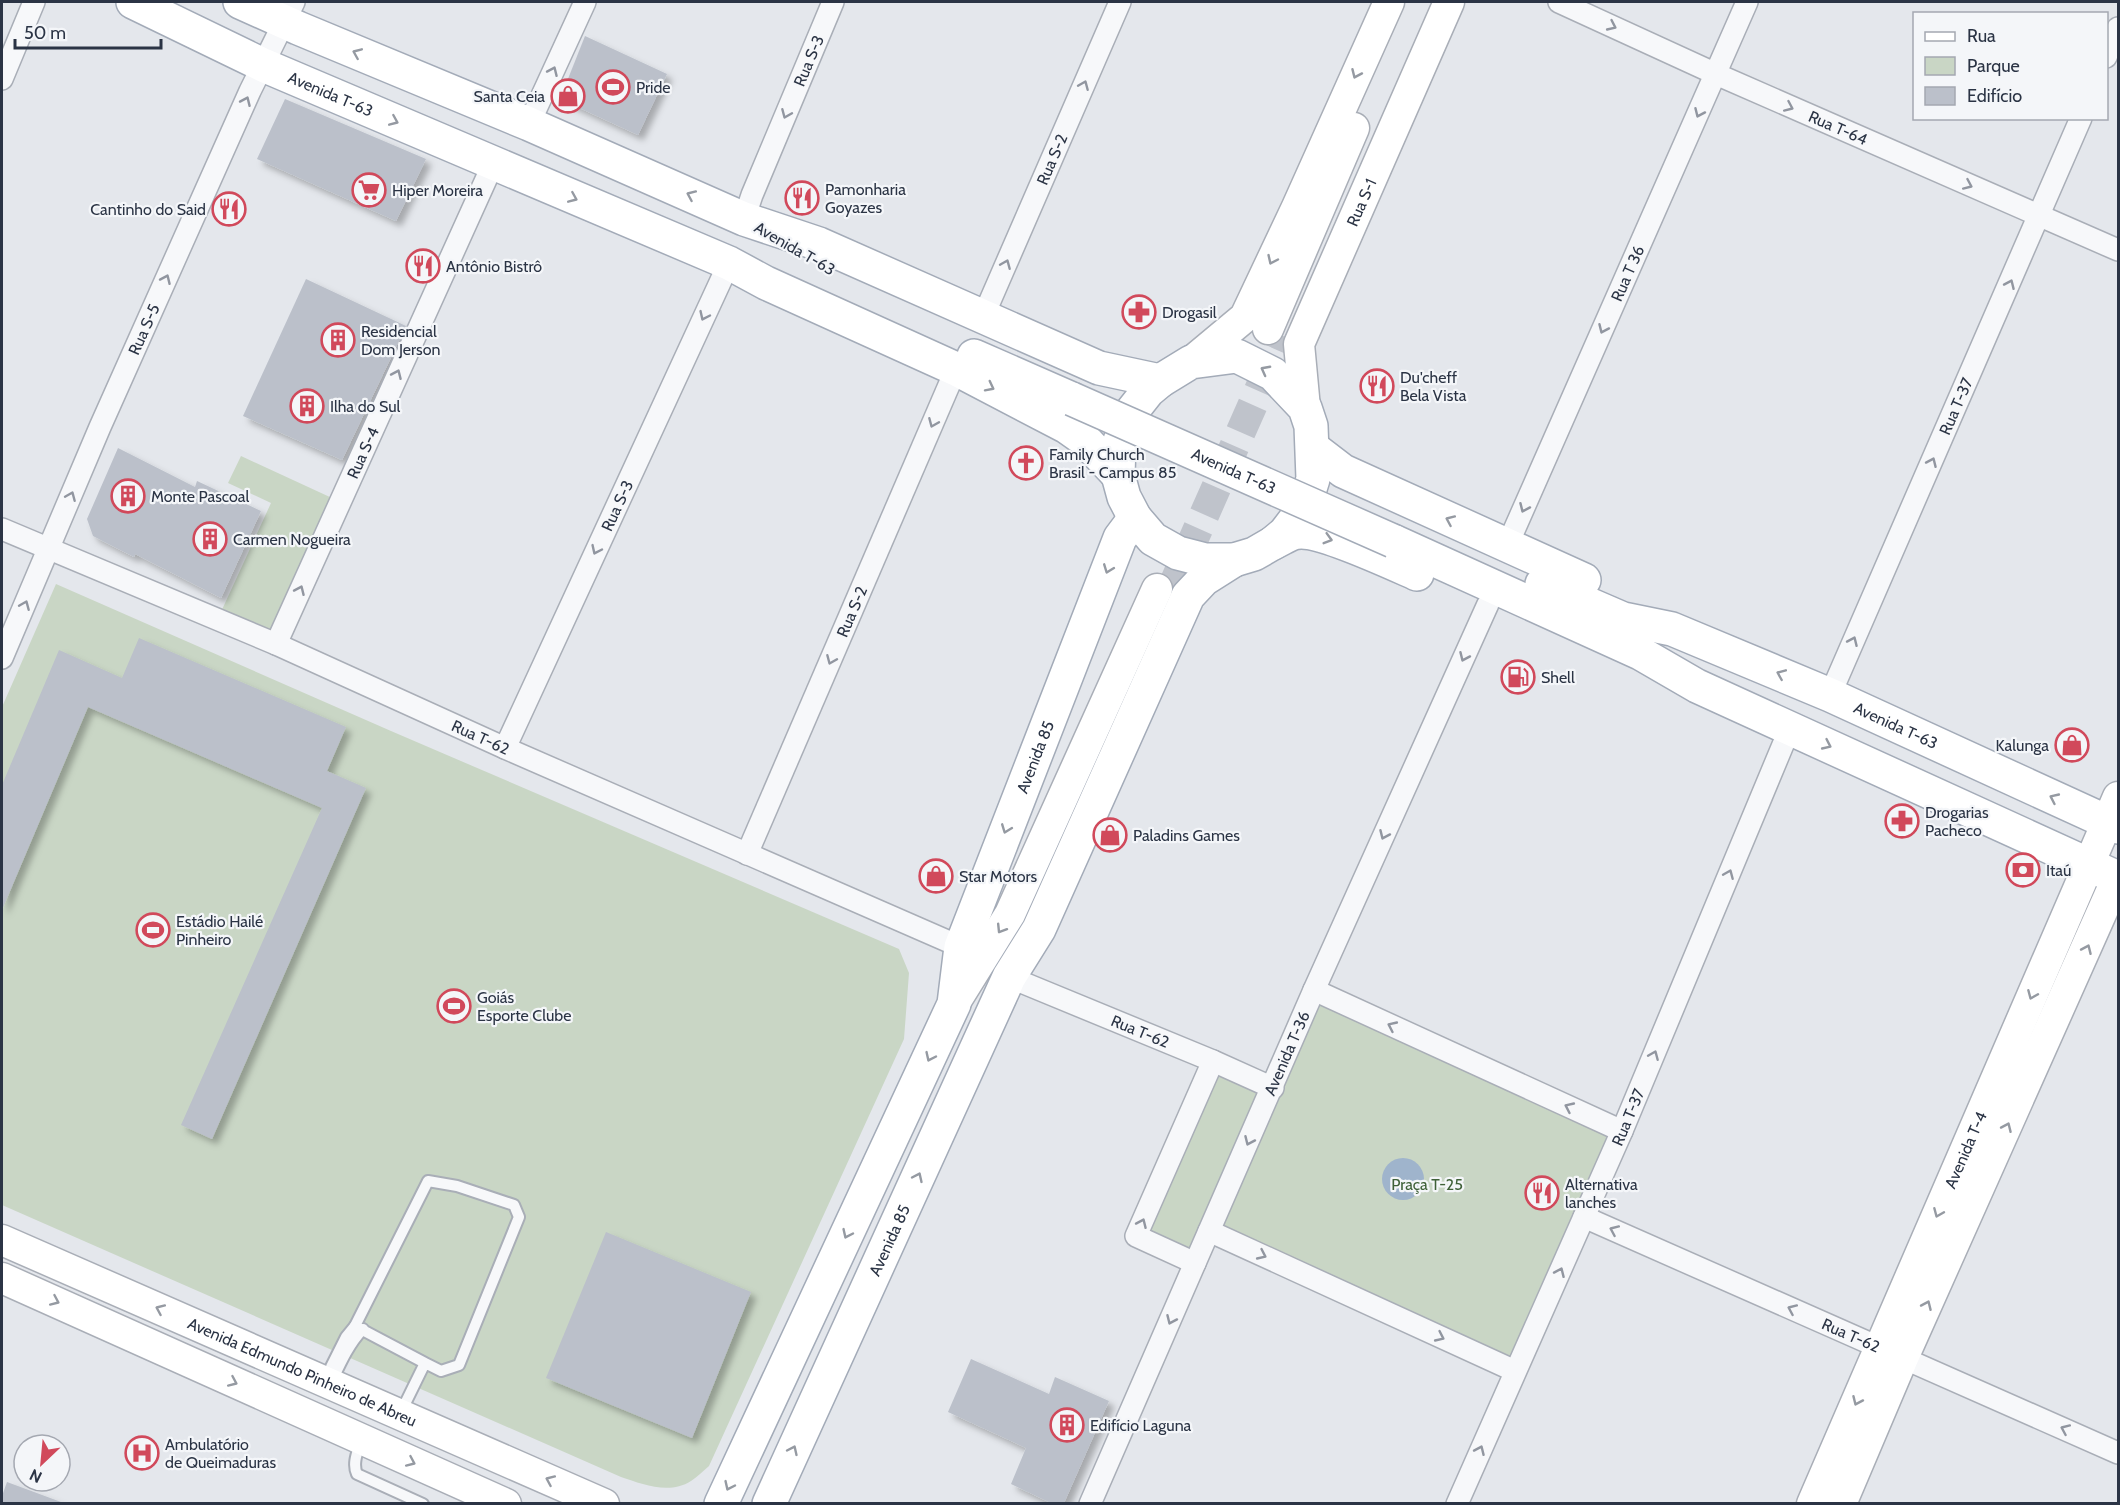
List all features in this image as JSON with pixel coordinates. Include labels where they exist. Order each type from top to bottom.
[{"type":"main road","name":"Avenida T-63","points":[[133,2],[263,65],[729,263],[766,283],[956,369],[1067,427],[1084,439],[1118,475]]},
{"type":"main road","name":"Avenida T-63","points":[[240,2],[289,12],[530,124],[744,219],[819,244],[1099,368],[1160,381]]},
{"type":"main road","points":[[1191,362],[1237,356],[1274,374],[1305,408],[1311,426],[1313,479],[1304,508],[1285,533],[1273,543],[1254,554],[1234,560],[1205,560],[1178,553],[1154,539],[1134,518],[1124,497],[1118,475],[1119,444],[1129,415],[1148,391],[1191,362],[1245,317],[1389,2]]},
{"type":"main road","name":"Rua S-1","points":[[1409,2],[1275,332],[1429,2]]},
{"type":"main road","name":"Rua S-1","points":[[1305,408],[1299,344],[1449,2]]},
{"type":"main road","name":"Avenida T-63","points":[[744,219],[811,261],[1077,391],[1396,533],[1623,619],[1672,629],[2115,815]]},
{"type":"main road","name":"Avenida T-63","points":[[729,263],[785,274],[1077,391],[1136,407],[1640,653],[1697,687]]},
{"type":"main road","name":"Avenida T-63","points":[[1313,448],[1343,471],[1641,607],[1672,629]]},
{"type":"main road","name":"Avenida 85","points":[[954,1004],[960,947],[1120,538],[1134,518]]},
{"type":"main road","name":"Avenida T-63","points":[[1273,543],[1295,532],[1310,533],[1347,544],[1633,666],[1697,687],[2118,877]]},
{"type":"main road","name":"Avenida 85","points":[[1009,977],[1039,929],[1188,596],[1204,579],[1234,560]]},
{"type":"main road","name":"Avenida 85","points":[[721,1503],[954,1004],[1010,914],[1162,593],[1029,921],[1009,977],[769,1503]]},
{"type":"main road","name":"Avenida T-4","points":[[1840,1503],[1892,1353],[2088,864],[2115,815]]},
{"type":"main road","name":"Avenida T-4","points":[[1812,1503],[1892,1353],[2118,877]]},
{"type":"main road","name":"Avenida Edmundo Pinheiro de Abreu","points":[[2,1240],[603,1503]]},
{"type":"main road","points":[[2,1278],[506,1503]]},
{"type":"street","points":[[2,79],[34,2]]},
{"type":"street","points":[[530,124],[585,2]]},
{"type":"street","name":"Rua S-3","points":[[744,219],[833,2]]},
{"type":"street","name":"Rua S-2","points":[[983,317],[1120,2]]},
{"type":"street","name":"Rua T-64","points":[[1559,2],[1716,74],[2118,250]]},
{"type":"street","name":"Rua T 36","points":[[1507,546],[1748,2]]},
{"type":"street","name":"Rua S-5","points":[[2,658],[100,427],[289,12]]},
{"type":"street","points":[[2108,52],[2118,28]]},
{"type":"street","name":"Rua T-37","points":[[1830,694],[2079,120]]},
{"type":"street","name":"Rua S-4","points":[[276,644],[493,164]]},
{"type":"street","name":"Rua S-3","points":[[505,748],[729,263]]},
{"type":"street","name":"Rua S-2","points":[[747,854],[956,369]]},
{"type":"street","name":"Rua T-62","points":[[2,529],[276,644],[505,748],[960,947]]},
{"type":"street","name":"Avenida T-36","points":[[1090,1503],[1314,990],[1488,604]]},
{"type":"street","name":"Rua T-37","points":[[1457,1503],[1622,1131],[1790,728]]},
{"type":"street","name":"Rua T-62","points":[[1009,977],[1273,1088]]},
{"type":"street","points":[[1314,990],[1622,1131]]},
{"type":"street","points":[[1196,1263],[1136,1236],[1213,1061]]},
{"type":"street","name":"Rua T-62","points":[[1584,1217],[2118,1453]]},
{"type":"street","points":[[1209,1231],[1515,1371]]},
{"type":"lane","points":[[327,1383],[354,1340],[359,1328],[428,1181],[457,1185],[514,1205],[519,1217],[459,1365],[441,1371],[359,1328]]},
{"type":"lane","points":[[399,1414],[425,1364]]},
{"type":"lane","points":[[361,1440],[354,1468],[357,1474],[423,1503]]},
{"type":"green space","points":[[241,456],[332,498],[268,634],[220,614],[271,503],[228,483]]},
{"type":"green space","name":"Goiás Esporte Clube","points":[[56,584],[899,949],[909,973],[904,1039],[709,1466],[693,1479],[683,1485],[665,1488],[621,1477],[2,1205],[2,707]]},
{"type":"green space","name":"Praça T-25","points":[[1316,994],[1618,1133],[1515,1369],[1218,1227]]},
{"type":"green space","points":[[1217,1071],[1263,1092],[1191,1253],[1145,1232]]},
{"type":"water","points":[[1403,1158],[1418,1164],[1424,1179],[1418,1194],[1403,1200],[1388,1194],[1382,1179],[1388,1164]]},
{"type":"building","name":"Pride","points":[[585,36],[667,74],[638,135],[560,99]]},
{"type":"building","name":"Hiper Moreira","points":[[285,99],[426,159],[396,221],[257,159]]},
{"type":"building","points":[[306,279],[406,326],[342,460],[243,416]]},
{"type":"building","points":[[118,448],[195,487],[197,481],[261,511],[221,598],[135,554],[134,557],[93,536],[87,519]]},
{"type":"building","points":[[139,638],[346,727],[327,771],[366,788],[212,1139],[181,1125],[322,808],[88,707],[2,910],[2,785],[59,650],[122,678]]},
{"type":"building","points":[[606,1232],[751,1292],[692,1438],[546,1378]]},
{"type":"building","name":"Edifício Laguna","points":[[971,1359],[1049,1394],[1055,1377],[1109,1401],[1064,1503],[1051,1503],[1011,1484],[1026,1448],[948,1412]]},
{"type":"building","points":[[7,1482],[12,1484],[12,1493],[37,1493],[61,1503],[2,1503]]},
{"type":"tunnel","points":[[1168,597],[1283,336]]},
{"type":"place","name":"Pride","points":[[613,87]]},
{"type":"place","name":"Santa Ceia","points":[[568,96]]},
{"type":"place","name":"Hiper Moreira","points":[[369,190]]},
{"type":"place","name":"Pamonharia Goyazes","points":[[802,198]]},
{"type":"place","name":"Cantinho do Said","points":[[229,209]]},
{"type":"place","name":"Antônio Bistrô","points":[[423,266]]},
{"type":"place","name":"Drogasil","points":[[1139,312]]},
{"type":"place","name":"Residencial Dom Jerson","points":[[338,340]]},
{"type":"place","name":"Du'cheff Bela Vista","points":[[1377,386]]},
{"type":"place","name":"Ilha do Sul","points":[[307,406]]},
{"type":"place","name":"Family Church Brasil - Campus 85","points":[[1026,463]]},
{"type":"place","name":"Monte Pascoal","points":[[128,496]]},
{"type":"place","name":"Carmen Nogueira","points":[[210,539]]},
{"type":"place","name":"Shell","points":[[1518,677]]},
{"type":"place","name":"Kalunga","points":[[2072,745]]},
{"type":"place","name":"Drogarias Pacheco","points":[[1902,821]]},
{"type":"place","name":"Paladins Games","points":[[1110,835]]},
{"type":"place","name":"Itaú","points":[[2023,870]]},
{"type":"place","name":"Star Motors","points":[[936,876]]},
{"type":"place","name":"Estádio Hailé Pinheiro","points":[[153,930]]},
{"type":"place","name":"Goiás Esporte Clube","points":[[454,1006]]},
{"type":"place","name":"Alternativa lanches","points":[[1542,1193]]},
{"type":"place","name":"Edifício Laguna","points":[[1067,1425]]},
{"type":"place","name":"Ambulatório de Queimaduras","points":[[142,1453]]}]
